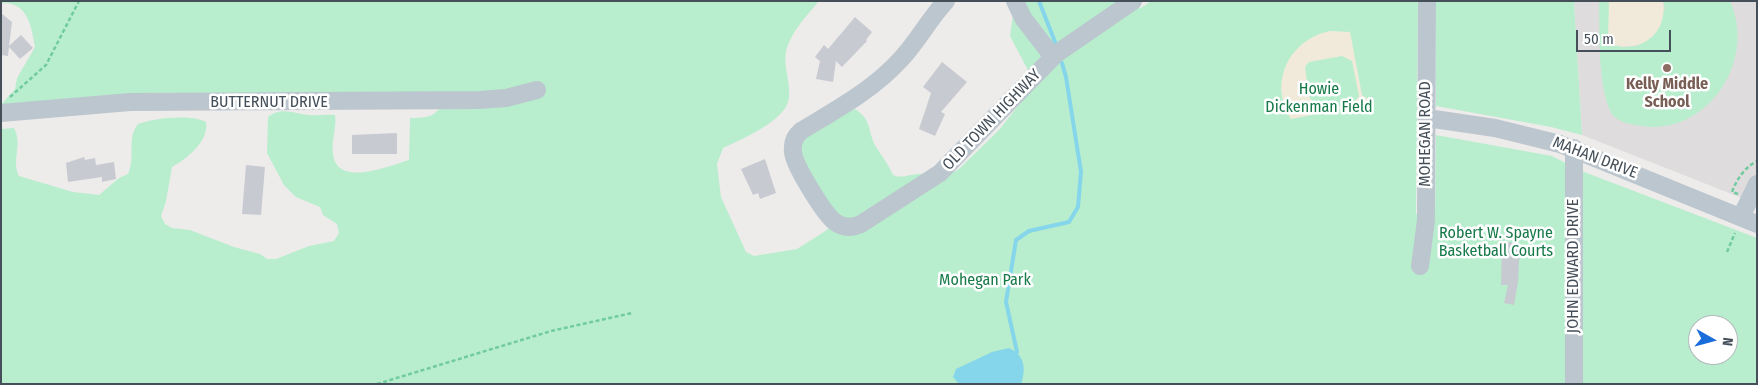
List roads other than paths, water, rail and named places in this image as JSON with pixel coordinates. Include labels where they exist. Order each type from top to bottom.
[{"type":"street","name":"OLD TOWN HIGHWAY","points":[[946,1],[909,50],[889,72],[855,98],[802,131],[795,138],[793,151],[795,161],[827,213],[835,222],[852,227],[861,224],[940,173],[1053,58],[1134,1]]},
{"type":"street","points":[[1015,1],[1023,18],[1053,58]]},
{"type":"street","name":"MOHEGAN ROAD","points":[[1420,266],[1426,220],[1427,1]]},
{"type":"street","name":"BUTTERNUT DRIVE","points":[[4,113],[114,103],[479,100],[506,98],[536,90]]},
{"type":"street","name":"MAHAN DRIVE","points":[[1427,118],[1523,134],[1574,148],[1744,225]]},
{"type":"street","name":"JOHN EDWARD DRIVE","points":[[1574,148],[1574,384]]},
{"type":"street","points":[[1744,225],[1757,184]]},
{"type":"water","points":[[1009,348],[1018,354],[1023,363],[1021,384],[959,384],[953,377],[956,369],[992,352]]},
{"type":"waterway","points":[[1039,1],[1055,42]]},
{"type":"waterway","points":[[1017,352],[1006,302],[1016,240],[1029,231],[1069,222],[1078,207],[1081,172],[1066,77],[1062,63]]},
{"type":"place","name":"Kelly Middle School","points":[[1667,68]]},
{"type":"park label","name":"Howie Dickenman Field","points":[[1319,99]]},
{"type":"park label","name":"Robert W. Spayne Basketball Courts","points":[[1496,243]]},
{"type":"park label","name":"Mohegan Park","points":[[985,281]]}]
